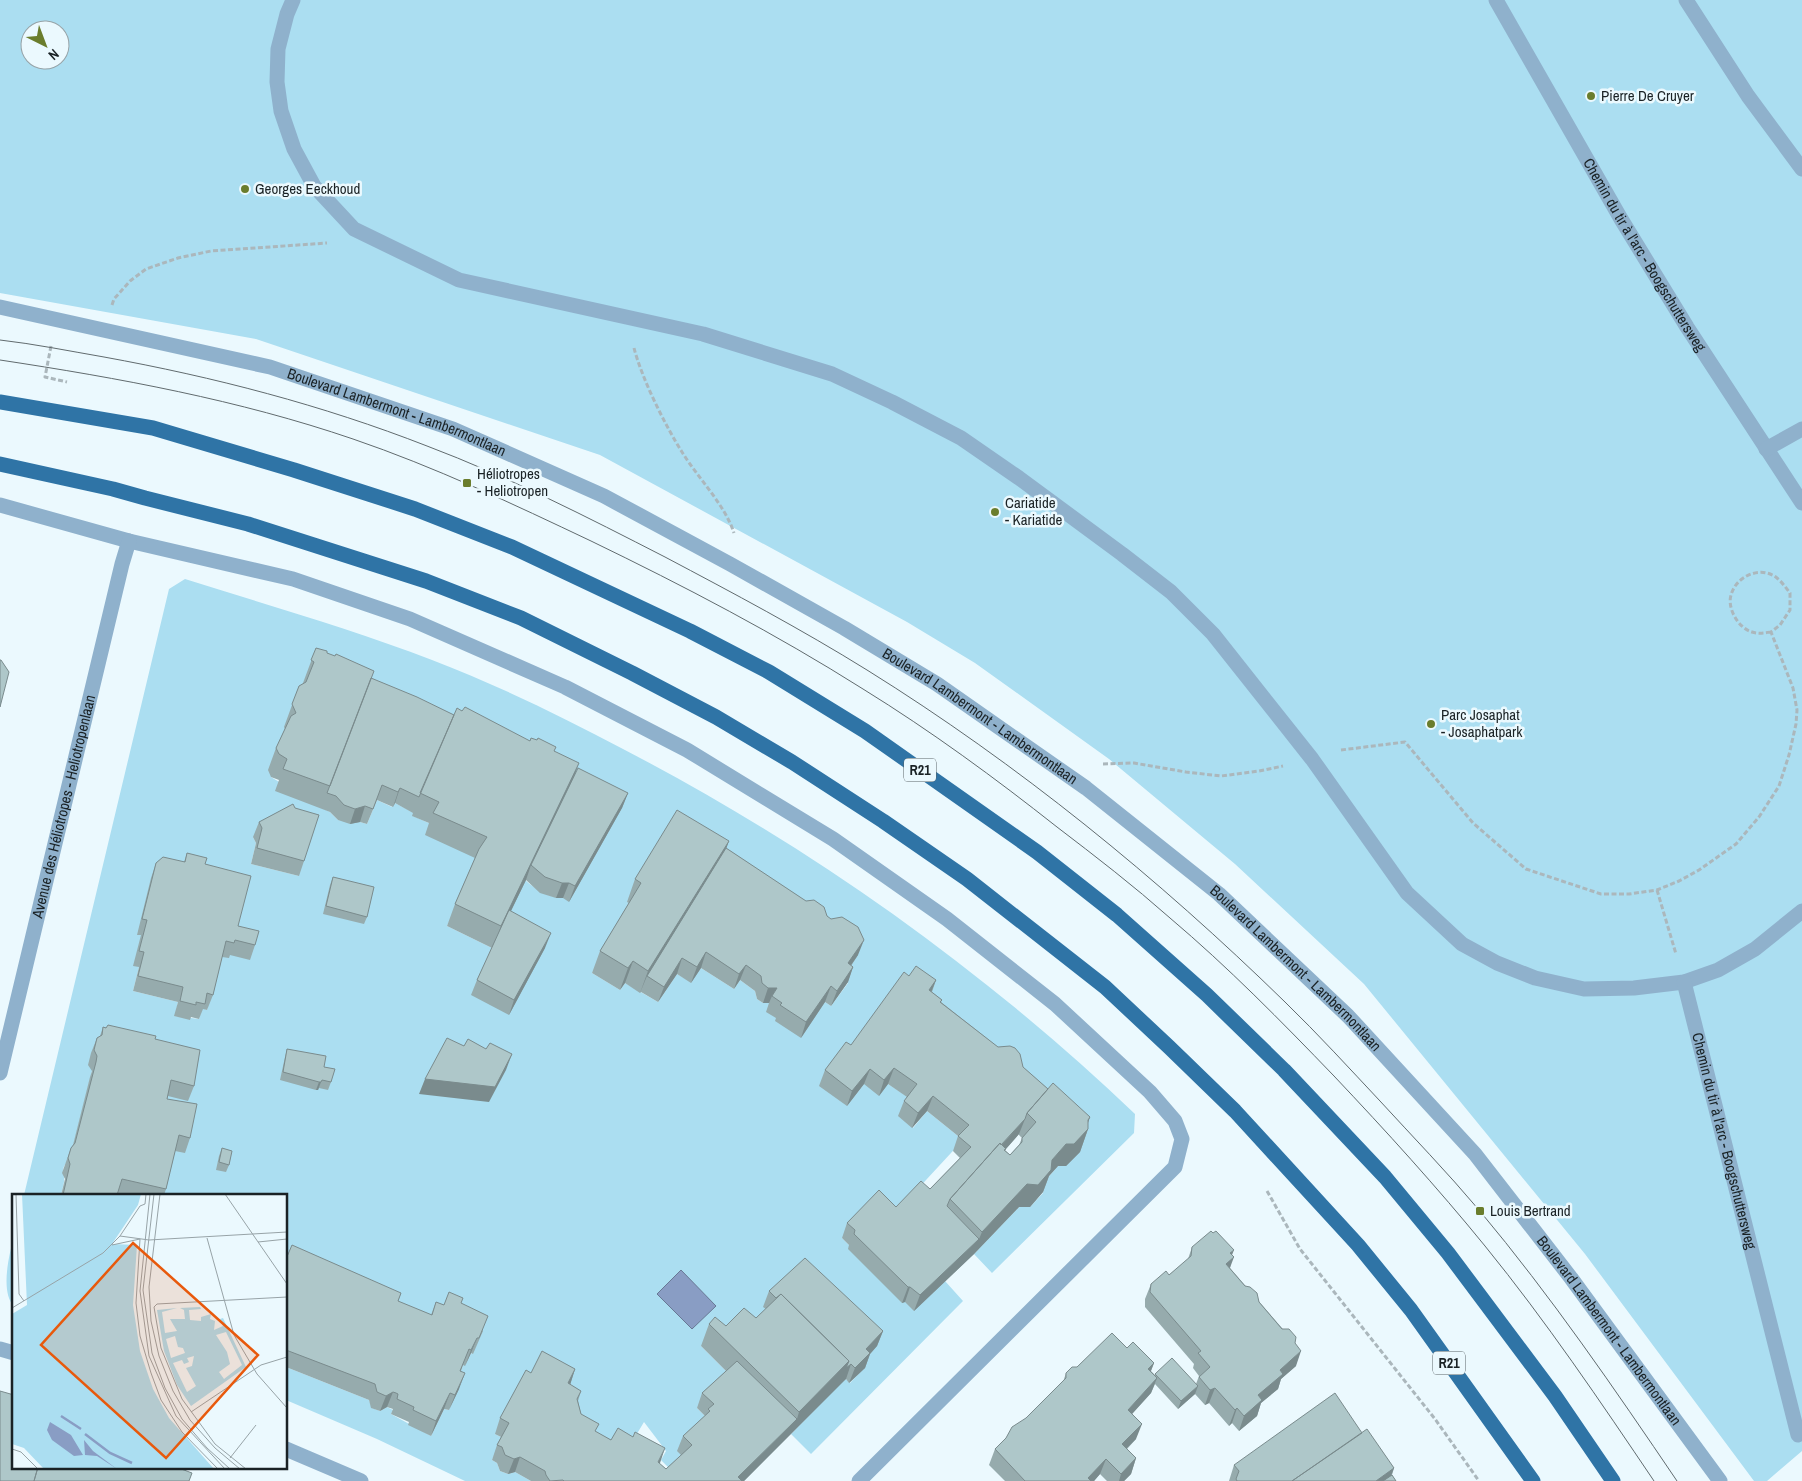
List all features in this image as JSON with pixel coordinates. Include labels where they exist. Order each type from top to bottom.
[{"type":"main road","name":"R21","points":[[0,402],[153,428],[294,470],[415,509],[512,547],[682,627],[769,672],[865,731],[1037,852],[1117,915],[1207,995],[1284,1070],[1385,1178],[1448,1253],[1555,1396],[1613,1481]]},
{"type":"main road","name":"R21","points":[[0,464],[113,489],[248,524],[426,581],[512,615],[716,716],[792,762],[883,821],[967,878],[1105,987],[1235,1111],[1358,1245],[1411,1310],[1533,1481]]},
{"type":"street","points":[[293,0],[287,14],[278,49],[277,82],[281,111],[294,149],[314,186],[354,229],[459,280],[703,334],[832,374],[892,402],[961,438],[1027,484],[1171,592],[1213,634],[1312,759],[1407,893],[1462,944],[1497,963],[1535,978],[1584,989],[1634,988],[1684,982],[1718,970],[1755,949],[1802,911]]},
{"type":"street","name":"Chemin du tir à l'arc - Boogschuttersweg","points":[[1496,0],[1621,219],[1687,327],[1802,503]]},
{"type":"street","points":[[1686,0],[1748,96],[1802,169]]},
{"type":"street","name":"Boulevard Lambermont - Lambermontlaan","points":[[0,307],[270,367],[445,426],[604,496],[844,628],[937,684],[1086,788],[1219,894],[1354,1023],[1475,1154],[1571,1278],[1720,1481]]},
{"type":"street","points":[[1766,449],[1802,429]]},
{"type":"street","points":[[0,505],[129,541],[293,579],[410,619],[565,687],[687,750],[832,839],[947,919],[1055,1004],[1150,1092],[1175,1121],[1182,1139],[1175,1167],[859,1481]]},
{"type":"street","name":"Avenue des Héliotropes - Heliotropenlaan","points":[[0,1073],[129,541]]},
{"type":"street","name":"Chemin du tir à l'arc - Boogschuttersweg","points":[[1684,982],[1798,1435]]},
{"type":"street","points":[[288,1450],[361,1481]]},
{"type":"path","points":[[110,313],[114,299],[130,281],[146,269],[178,258],[211,251],[332,243],[354,229]]},
{"type":"path","points":[[627,318],[635,351],[666,425],[682,452],[721,508],[733,530],[738,546],[730,564]]},
{"type":"path","points":[[52,341],[46,377],[73,383]]},
{"type":"path","points":[[1764,572],[1777,578],[1790,593],[1790,610],[1780,625],[1771,632],[1758,633],[1749,631],[1738,622],[1731,610],[1730,596],[1736,583],[1752,573],[1764,572]]},
{"type":"path","points":[[1058,768],[1134,763],[1220,776],[1259,771],[1312,759],[1328,751],[1405,742],[1473,823],[1526,869],[1601,894],[1629,894],[1657,890],[1700,870],[1736,844],[1759,817],[1779,786],[1791,748],[1797,710],[1792,688],[1771,632]]},
{"type":"path","points":[[1797,710],[1802,710]]},
{"type":"path","points":[[1657,890],[1684,982]]},
{"type":"path","points":[[1263,1184],[1300,1249],[1435,1419],[1479,1481]]},
{"type":"shaded area","name":"Parc Josaphat - Josaphatpark","points":[[0,0],[1802,0],[1802,1451],[1767,1481],[1754,1481],[1585,1254],[1364,984],[1235,864],[1109,759],[975,663],[907,622],[600,455],[256,339],[0,293]]},
{"type":"shaded area","points":[[185,579],[402,649],[481,680],[623,749],[692,787],[761,827],[827,869],[956,960],[1017,1009],[1135,1114],[1134,1133],[992,1273],[974,1254],[1019,1207],[1030,1207],[1043,1193],[1044,1182],[1058,1166],[1066,1166],[923,1005],[847,1106],[864,1084],[888,1084],[911,1099],[913,1128],[927,1111],[963,1140],[914,1193],[916,1196],[842,1238],[914,1310],[945,1281],[963,1301],[811,1454],[791,1434],[841,1383],[846,1379],[850,1383],[864,1368],[764,1306],[772,1316],[701,1346],[731,1376],[697,1408],[708,1419],[678,1451],[687,1461],[674,1473],[661,1460],[666,1451],[644,1422],[629,1447],[495,1434],[503,1438],[492,1460],[497,1463],[500,1471],[508,1474],[515,1472],[531,1481],[465,1481],[377,1439],[288,1401],[288,1368],[369,1400],[372,1408],[380,1411],[387,1407],[393,1410],[391,1414],[431,1436],[444,1409],[449,1410],[463,1365],[465,1365],[471,1353],[473,1354],[438,1320],[288,1262],[288,1194],[162,1194],[92,1071],[70,1159],[64,1168],[61,1194],[24,1194],[169,589]],"holes":[[[306,684],[563,898],[543,893],[525,880],[492,948],[447,926],[479,859],[431,824],[413,816],[414,813],[395,803],[392,807],[377,800],[367,824],[338,820],[330,812],[271,777]],[[253,837],[299,876],[251,864],[256,843]],[[633,905],[847,982],[848,983],[831,1006],[825,1002],[763,1003],[757,999],[755,991],[740,980],[734,989],[701,968],[691,982],[677,974],[658,1002],[625,983],[620,990],[592,973]],[[141,935],[253,946],[230,955],[220,956],[207,1010],[202,1008],[199,1019],[175,1016],[178,1002],[133,991],[139,967]]]},
{"type":"shaded area","points":[[12,1245],[12,1304],[7,1292],[8,1263]]},
{"type":"shaded area","points":[[681,1270],[716,1306],[692,1329],[657,1294]]},
{"type":"building","points":[[316,648],[327,651],[327,653],[335,656],[336,654],[374,671],[330,786],[283,769],[287,759],[279,754],[276,748],[291,716],[296,713],[292,704],[299,686],[306,682],[314,662],[311,660]]},
{"type":"building","points":[[0,660],[9,672],[0,707]]},
{"type":"building","points":[[371,678],[454,715],[419,797],[400,788],[398,792],[382,785],[373,809],[365,806],[355,809],[344,805],[336,796],[327,793]]},
{"type":"building","points":[[465,707],[530,741],[531,738],[537,740],[538,738],[556,747],[554,751],[579,763],[501,926],[455,904],[479,849],[487,837],[433,813],[439,802],[420,793],[457,708],[462,711]]},
{"type":"building","points":[[578,768],[628,793],[575,886],[545,877],[531,865]]},
{"type":"building","points":[[293,804],[295,808],[319,815],[304,861],[257,848],[262,828],[259,822]]},
{"type":"building","points":[[677,810],[729,841],[648,971],[633,961],[628,968],[600,951],[641,883],[635,879]]},
{"type":"building","points":[[726,848],[806,901],[814,900],[824,907],[827,916],[831,919],[842,917],[858,927],[864,940],[848,963],[853,967],[837,991],[831,986],[806,1022],[780,1005],[782,1003],[772,996],[777,988],[768,988],[762,983],[761,976],[746,965],[739,974],[706,952],[697,967],[682,958],[664,987],[647,976]]},
{"type":"building","points":[[187,853],[207,858],[205,864],[251,876],[238,926],[259,931],[255,945],[235,940],[234,943],[226,941],[213,995],[207,993],[205,1004],[196,1002],[196,1005],[180,1001],[183,987],[138,976],[144,952],[139,951],[147,920],[142,919],[156,863],[163,857],[185,862]]},
{"type":"building","points":[[333,877],[374,887],[367,917],[326,906]]},
{"type":"building","points":[[509,910],[551,933],[514,1000],[477,980]]},
{"type":"building","points":[[916,966],[936,980],[929,990],[942,1000],[940,1002],[998,1047],[1010,1046],[1015,1048],[1020,1054],[1023,1067],[1048,1089],[1027,1113],[1025,1119],[1001,1145],[1000,1143],[950,1199],[947,1206],[979,1239],[920,1295],[908,1287],[854,1234],[855,1230],[847,1223],[879,1190],[896,1207],[921,1181],[930,1189],[971,1147],[958,1136],[969,1125],[933,1096],[918,1113],[904,1101],[917,1084],[894,1068],[884,1080],[870,1069],[852,1091],[825,1070],[846,1042],[851,1045],[904,972],[909,976]]},
{"type":"building","points":[[108,1025],[156,1036],[155,1039],[200,1050],[194,1086],[171,1080],[167,1099],[197,1104],[190,1138],[179,1135],[166,1189],[122,1179],[117,1194],[63,1194],[70,1164],[68,1158],[71,1148],[75,1143],[96,1062],[97,1056],[94,1050],[97,1038],[102,1035],[103,1027],[106,1028]]},
{"type":"building","points":[[447,1038],[464,1046],[468,1039],[486,1049],[490,1043],[512,1054],[495,1087],[425,1079]]},
{"type":"building","points":[[287,1049],[326,1056],[324,1067],[335,1069],[331,1082],[322,1080],[319,1082],[283,1072]]},
{"type":"building","points":[[1053,1083],[1090,1117],[1088,1129],[1074,1144],[1066,1144],[1052,1160],[1051,1170],[1038,1185],[1027,1184],[982,1232],[950,1199],[1000,1143],[1010,1155],[1022,1142],[1022,1138],[1036,1122],[1027,1113]]},
{"type":"building","points":[[222,1148],[232,1151],[229,1165],[219,1162]]},
{"type":"building","points":[[1211,1231],[1213,1233],[1216,1231],[1234,1250],[1230,1253],[1234,1257],[1226,1264],[1245,1286],[1250,1287],[1257,1293],[1259,1302],[1282,1329],[1289,1329],[1296,1337],[1295,1343],[1301,1351],[1280,1370],[1283,1374],[1258,1395],[1262,1400],[1244,1416],[1237,1408],[1235,1410],[1215,1388],[1210,1390],[1199,1377],[1210,1367],[1198,1353],[1201,1351],[1150,1292],[1151,1284],[1166,1271],[1169,1275],[1191,1256],[1192,1247]]},
{"type":"building","points":[[292,1245],[401,1293],[398,1301],[432,1315],[436,1302],[444,1305],[449,1292],[463,1298],[461,1303],[488,1316],[479,1338],[477,1338],[471,1350],[469,1349],[460,1371],[465,1373],[455,1395],[450,1393],[436,1421],[413,1410],[414,1407],[397,1399],[398,1394],[396,1393],[393,1392],[386,1396],[377,1392],[375,1384],[288,1351],[288,1254]]},
{"type":"building","points":[[805,1258],[883,1331],[866,1349],[870,1353],[855,1368],[851,1364],[846,1368],[849,1361],[781,1294],[776,1298],[769,1291]]},
{"type":"building","points":[[781,1294],[849,1361],[799,1412],[709,1324],[715,1317],[726,1326],[744,1308],[756,1318]]},
{"type":"building","points":[[1112,1333],[1127,1348],[1133,1342],[1154,1363],[1148,1369],[1157,1378],[1128,1410],[1142,1424],[1122,1444],[1136,1458],[1121,1474],[1106,1459],[1088,1478],[1091,1481],[1025,1481],[995,1449],[1006,1438],[1012,1427],[1026,1418],[1066,1378],[1066,1373],[1072,1367],[1077,1367]]},
{"type":"building","points":[[542,1351],[575,1369],[568,1383],[581,1391],[577,1399],[581,1414],[599,1424],[595,1431],[611,1440],[618,1428],[633,1437],[635,1432],[665,1448],[658,1462],[666,1469],[692,1445],[683,1436],[710,1411],[708,1409],[714,1404],[702,1393],[737,1361],[797,1419],[738,1477],[742,1481],[550,1481],[545,1471],[520,1457],[514,1459],[505,1455],[502,1447],[497,1445],[509,1423],[500,1418],[526,1370],[531,1373]]},
{"type":"building","points":[[1172,1358],[1198,1386],[1181,1401],[1155,1374]]},
{"type":"building","points":[[0,1391],[12,1394],[12,1468],[38,1468],[34,1481],[0,1481]]},
{"type":"building","points":[[1335,1393],[1362,1433],[1292,1481],[1237,1481],[1239,1471],[1234,1465]]},
{"type":"building","points":[[1367,1429],[1394,1468],[1376,1481],[1292,1481]]},
{"type":"building","points":[[38,1468],[179,1468],[192,1473],[189,1481],[34,1481]]},
{"type":"building","points":[[1392,1475],[1396,1481],[1383,1481]]},
{"type":"tram line","points":[[0,340],[104,357],[227,383],[308,405],[387,431],[458,458],[577,512],[716,584],[817,640],[923,706],[1032,784],[1137,867],[1237,956],[1309,1026],[1442,1168],[1506,1243],[1581,1343],[1677,1481]]},
{"type":"tram line","points":[[0,360],[89,374],[223,402],[310,425],[384,450],[532,513],[695,593],[797,649],[913,721],[1010,791],[1142,894],[1233,975],[1314,1055],[1411,1160],[1508,1274],[1593,1391],[1654,1481]]},
{"type":"place","name":"Pierre De Cruyer","points":[[1591,96]]},
{"type":"place","name":"Georges Eeckhoud","points":[[245,189]]},
{"type":"place","name":"Héliotropes - Heliotropen","points":[[467,483]]},
{"type":"place","name":"Cariatide - Kariatide","points":[[995,512]]},
{"type":"place","name":"Parc Josaphat - Josaphatpark","points":[[1431,724]]},
{"type":"place","name":"Louis Bertrand","points":[[1480,1211]]}]
